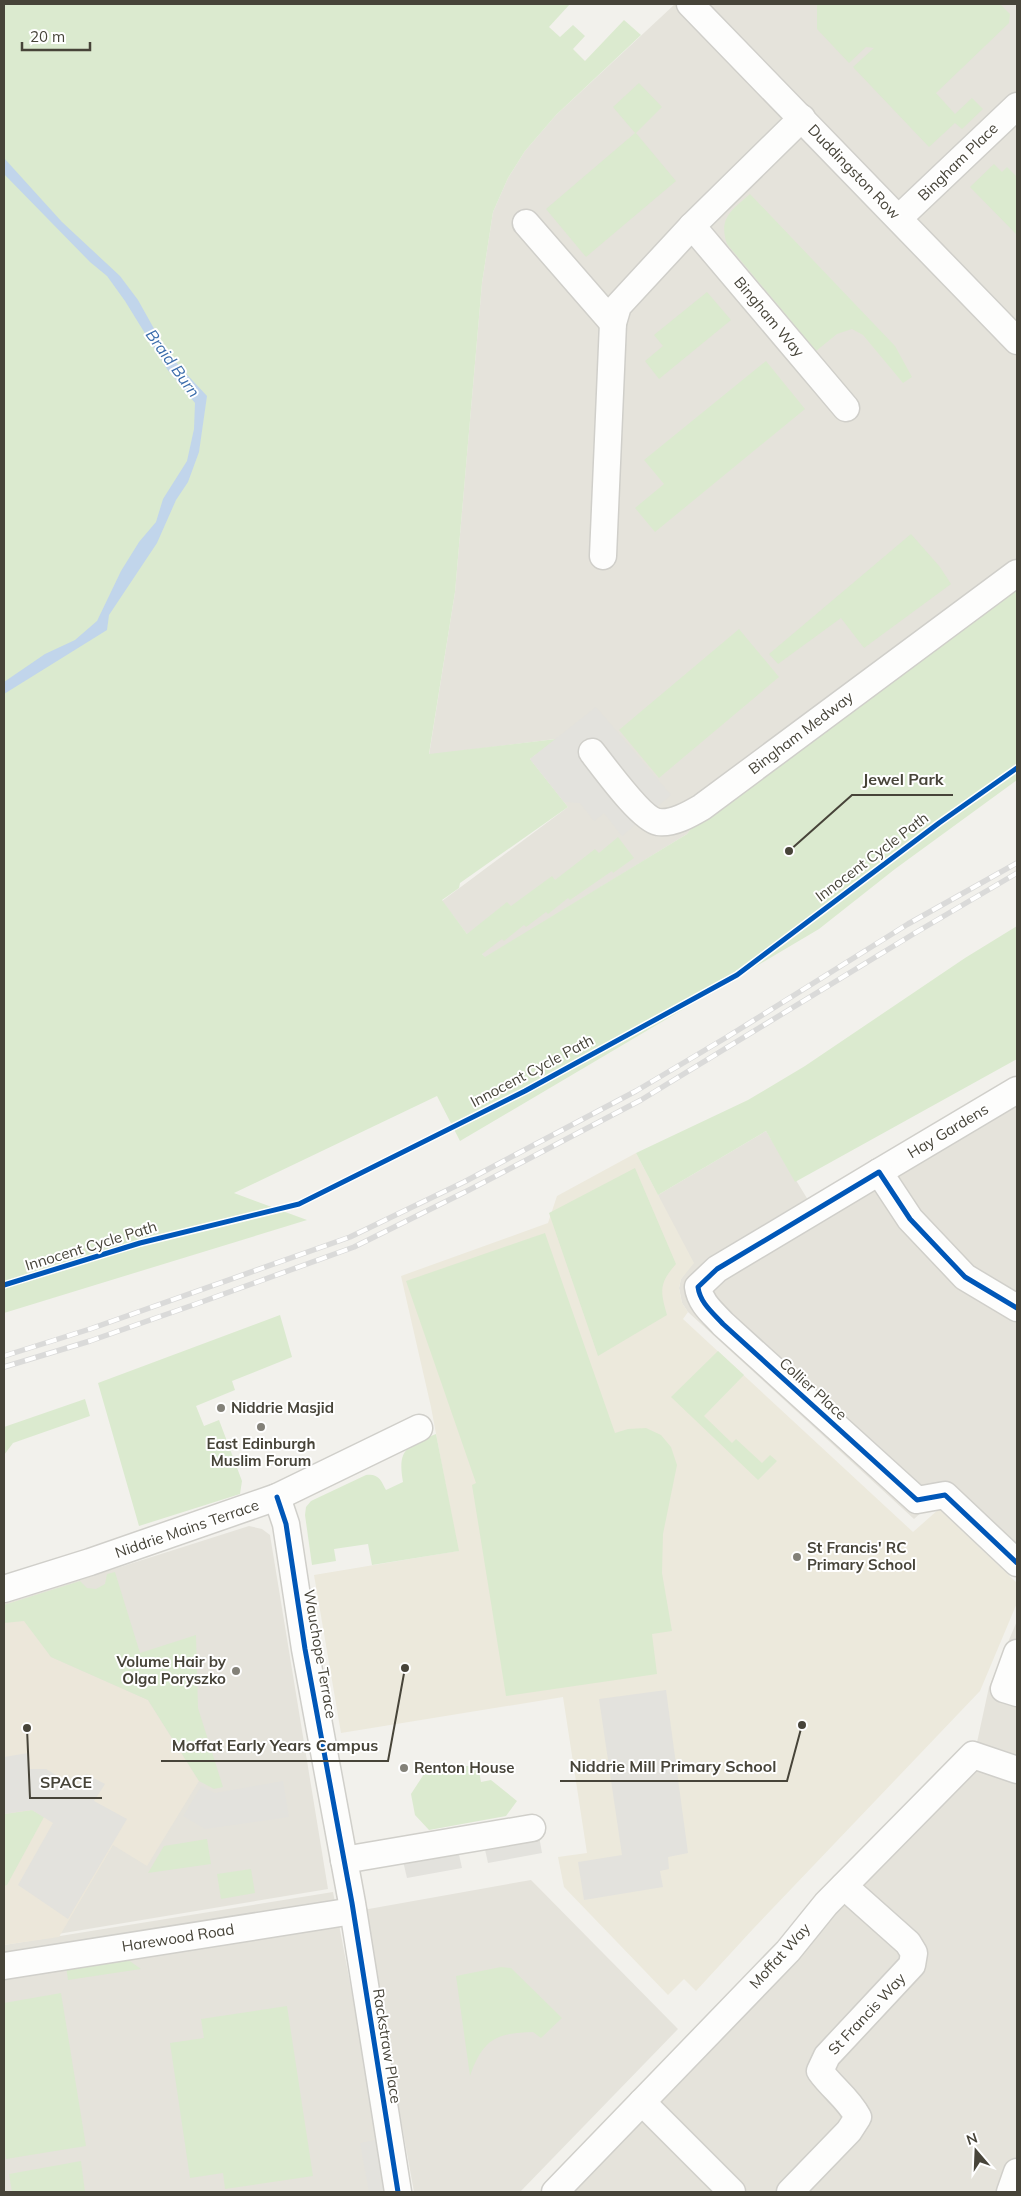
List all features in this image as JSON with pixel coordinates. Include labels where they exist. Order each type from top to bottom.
[{"type":"street","name":"Duddingston Row","points":[[704,8],[802,118],[1017,341]]},
{"type":"street","name":"Bingham Place","points":[[899,218],[1017,106]]},
{"type":"street","points":[[603,556],[613,323],[618,306],[626,295],[692,226],[802,118]]},
{"type":"street","points":[[526,223],[613,323]]},
{"type":"street","name":"Bingham Way","points":[[692,226],[846,408]]},
{"type":"street","name":"Bingham Medway","points":[[592,752],[645,816],[659,822],[683,817],[702,807],[1017,573]]},
{"type":"street","name":"Hay Gardens","points":[[801,1220],[1017,1090]]},
{"type":"street","points":[[879,1172],[910,1218],[965,1277],[1017,1308]]},
{"type":"street","name":"Collier Place","points":[[801,1220],[706,1278],[698,1287],[699,1294],[705,1305],[723,1324],[917,1500],[945,1495],[1017,1563]]},
{"type":"street","name":"Niddrie Mains Terrace","points":[[4,1589],[90,1562],[277,1497],[419,1428]]},
{"type":"street","name":"Wauchope Terrace","points":[[277,1497],[286,1524],[305,1649],[352,1907]]},
{"type":"street","points":[[1017,1654],[1004,1688],[1017,1694]]},
{"type":"street","name":"Moffat Way","points":[[555,2192],[788,1951],[826,1904],[973,1754],[1017,1770]]},
{"type":"street","points":[[344,1860],[532,1828]]},
{"type":"street","name":"St Francis Way","points":[[790,2192],[849,2131],[858,2117],[851,2104],[828,2082],[820,2070],[826,2056],[912,1964],[914,1954],[908,1943],[844,1886]]},
{"type":"street","name":"Harewood Road","points":[[4,1966],[352,1907]]},
{"type":"street","name":"Rackstraw Place","points":[[352,1907],[398,2192]]},
{"type":"street","points":[[642,2102],[732,2192]]},
{"type":"street","points":[[1010,2192],[1017,2172]]},
{"type":"shaded area","points":[[675,4],[1017,4],[1017,586],[696,824],[687,834],[485,958],[442,901],[568,807],[530,759],[555,739],[429,755],[455,592],[482,283],[493,212],[508,178],[525,151],[556,115]]},
{"type":"shaded area","points":[[596,707],[671,795],[622,836],[604,813],[594,821],[580,803],[564,802],[530,759]]},
{"type":"shaded area","points":[[1017,1097],[1017,1577],[935,1500],[914,1519],[688,1312],[682,1303],[679,1288],[681,1279],[686,1272],[658,1195],[766,1131],[819,1218]]},
{"type":"shaded area","points":[[636,1153],[694,1263],[681,1279],[679,1288],[682,1303],[688,1312],[683,1319],[913,1532],[939,1509],[1017,1583],[1017,1603],[980,1691],[696,1991],[684,1979],[668,1995],[564,1887],[558,1857],[587,1853],[563,1697],[341,1733],[314,1575],[458,1551],[431,1407],[401,1276],[548,1223],[557,1196]]},
{"type":"shaded area","points":[[249,1526],[262,1529],[270,1535],[328,1889],[4,1943],[4,1604]]},
{"type":"shaded area","points":[[16,1601],[51,1657],[148,1700],[199,1781],[147,1866],[113,1845],[59,1937],[4,1945],[4,1605]]},
{"type":"shaded area","points":[[1017,1621],[1017,2192],[555,2192],[971,1770],[989,1687]]},
{"type":"shaded area","points":[[666,1690],[688,1853],[668,1857],[669,1869],[660,1871],[663,1887],[584,1900],[578,1862],[622,1855],[599,1699]]},
{"type":"shaded area","points":[[28,1753],[30,1769],[46,1769],[76,1787],[86,1774],[105,1784],[94,1801],[127,1819],[68,1919],[18,1885],[53,1823],[32,1810],[4,1814],[4,1757]]},
{"type":"shaded area","points":[[283,1781],[289,1817],[205,1829],[183,1816],[201,1786],[215,1793]]},
{"type":"shaded area","points":[[539,1836],[542,1853],[488,1863],[484,1845]]},
{"type":"shaded area","points":[[458,1850],[462,1868],[407,1878],[403,1861]]},
{"type":"shaded area","points":[[531,1880],[678,2029],[520,2192],[414,2192],[363,1910]]},
{"type":"shaded area","points":[[333,1892],[389,2192],[4,2192],[4,1945]]},
{"type":"shaded area","points":[[375,2140],[385,2192],[369,2192],[360,2143]]},
{"type":"green space","points":[[4,4],[570,4],[549,27],[560,37],[573,25],[585,36],[573,49],[585,61],[624,20],[641,35],[556,115],[525,151],[508,178],[493,212],[482,283],[455,592],[429,754],[556,739],[530,759],[568,807],[460,883],[459,888],[442,900],[467,934],[507,902],[511,906],[552,876],[555,880],[595,849],[599,853],[618,837],[634,858],[570,900],[568,898],[548,914],[546,912],[526,927],[524,925],[504,941],[502,939],[482,954],[485,957],[687,834],[695,824],[1017,586],[1017,780],[895,869],[819,929],[460,1141],[437,1096],[234,1193],[307,1220],[4,1313]]},
{"type":"green space","points":[[817,4],[1000,4],[1010,14],[1009,23],[936,93],[955,114],[972,98],[983,109],[962,129],[955,123],[929,147],[853,67],[874,48],[866,47],[849,63],[817,29]]},
{"type":"green space","points":[[639,83],[662,107],[636,133],[676,181],[586,257],[546,209],[635,133],[613,107]]},
{"type":"green space","points":[[994,164],[1002,172],[1007,167],[1017,177],[1017,235],[970,187]]},
{"type":"green space","points":[[750,194],[895,346],[912,377],[903,383],[863,335],[852,329],[837,334],[816,351],[727,244],[724,227],[728,215]]},
{"type":"green space","points":[[707,292],[731,320],[659,379],[645,361],[663,346],[654,335]]},
{"type":"green space","points":[[766,361],[805,409],[655,532],[635,508],[664,484],[644,460]]},
{"type":"green space","points":[[911,534],[940,567],[951,584],[864,648],[841,618],[778,664],[769,654]]},
{"type":"green space","points":[[739,629],[779,677],[659,778],[619,730]]},
{"type":"green space","points":[[1017,926],[1017,1059],[795,1182],[766,1131],[658,1195],[636,1153],[748,1100],[805,1066],[965,958]]},
{"type":"green space","points":[[635,1168],[676,1264],[666,1277],[662,1288],[667,1315],[598,1356],[549,1213]]},
{"type":"green space","points":[[545,1233],[615,1433],[628,1429],[646,1428],[661,1435],[671,1447],[677,1465],[663,1534],[662,1573],[672,1631],[652,1634],[657,1674],[506,1696],[472,1485],[476,1483],[406,1281]]},
{"type":"green space","points":[[280,1315],[292,1357],[232,1381],[235,1390],[196,1406],[204,1426],[219,1420],[242,1481],[240,1494],[139,1526],[98,1383]]},
{"type":"green space","points":[[718,1351],[744,1375],[704,1416],[732,1443],[736,1439],[762,1463],[770,1455],[777,1461],[758,1480],[671,1397]]},
{"type":"green space","points":[[85,1399],[90,1416],[13,1443],[4,1455],[4,1427]]},
{"type":"green space","points":[[436,1434],[459,1551],[372,1565],[368,1544],[334,1549],[336,1561],[312,1565],[305,1515],[306,1507],[311,1501],[366,1475],[376,1476],[381,1480],[386,1490],[403,1482],[402,1462],[406,1450]]},
{"type":"green space","points":[[115,1572],[140,1653],[196,1635],[198,1708],[223,1787],[214,1789],[199,1781],[148,1700],[51,1657],[24,1621],[4,1623],[4,1605],[80,1581],[87,1588],[96,1589],[105,1584],[107,1574]]},
{"type":"green space","points":[[478,1765],[481,1782],[491,1780],[517,1801],[506,1816],[429,1830],[415,1815],[411,1794],[424,1774],[436,1772],[436,1769]]},
{"type":"green space","points":[[32,1810],[44,1817],[7,1885],[4,1886],[4,1814]]},
{"type":"green space","points":[[207,1839],[211,1864],[148,1873],[164,1846]]},
{"type":"green space","points":[[251,1869],[255,1893],[221,1899],[217,1874]]},
{"type":"green space","points":[[124,1957],[141,1969],[68,1980],[66,1966]]},
{"type":"green space","points":[[501,1967],[511,1968],[562,2018],[541,2038],[533,2032],[509,2034],[492,2040],[480,2054],[470,2076],[456,1976]]},
{"type":"green space","points":[[61,1993],[86,2146],[6,2159],[4,2147],[4,2003]]},
{"type":"green space","points":[[287,2006],[313,2176],[225,2189],[223,2173],[190,2178],[170,2043],[204,2038],[201,2019]]},
{"type":"green space","points":[[81,2161],[85,2192],[12,2192],[9,2174]]},
{"type":"water","name":"Braid Burn","points":[[4,158],[62,222],[120,276],[138,300],[162,343],[179,366],[207,396],[199,452],[188,482],[176,500],[157,543],[109,615],[107,630],[4,694],[4,682],[45,654],[75,640],[97,621],[121,571],[139,542],[156,522],[163,499],[187,461],[194,429],[195,403],[167,369],[125,301],[107,276],[90,262],[4,174]]},
{"type":"railway","points":[[4,1356],[90,1329],[350,1237],[464,1182],[636,1091],[727,1037],[908,924],[1017,863]]},
{"type":"railway","points":[[4,1367],[90,1341],[354,1247],[469,1190],[641,1100],[1017,873]]},
{"type":"cycle path","name":"Innocent Cycle Path","points":[[4,1285],[140,1243],[299,1204],[525,1091],[737,975],[939,823],[1017,768]]},
{"type":"cycle path","points":[[1017,1308],[965,1277],[910,1219],[879,1172],[717,1269],[698,1287],[704,1303],[723,1324],[917,1500],[945,1495],[1017,1563]]},
{"type":"cycle path","points":[[277,1497],[286,1524],[305,1649],[352,1903],[398,2192]]},
{"type":"place","name":"Jewel Park","points":[[789,851]]},
{"type":"place","name":"Niddrie Masjid","points":[[221,1408]]},
{"type":"place","name":"East Edinburgh Muslim Forum","points":[[261,1427]]},
{"type":"place","name":"St Francis' RC Primary School","points":[[797,1557]]},
{"type":"place","name":"Moffat Early Years Campus","points":[[405,1668]]},
{"type":"place","name":"Volume Hair by Olga Poryszko","points":[[236,1671]]},
{"type":"place","name":"Niddrie Mill Primary School","points":[[802,1725]]},
{"type":"place","name":"SPACE","points":[[27,1728]]},
{"type":"place","name":"Renton House","points":[[404,1768]]}]
